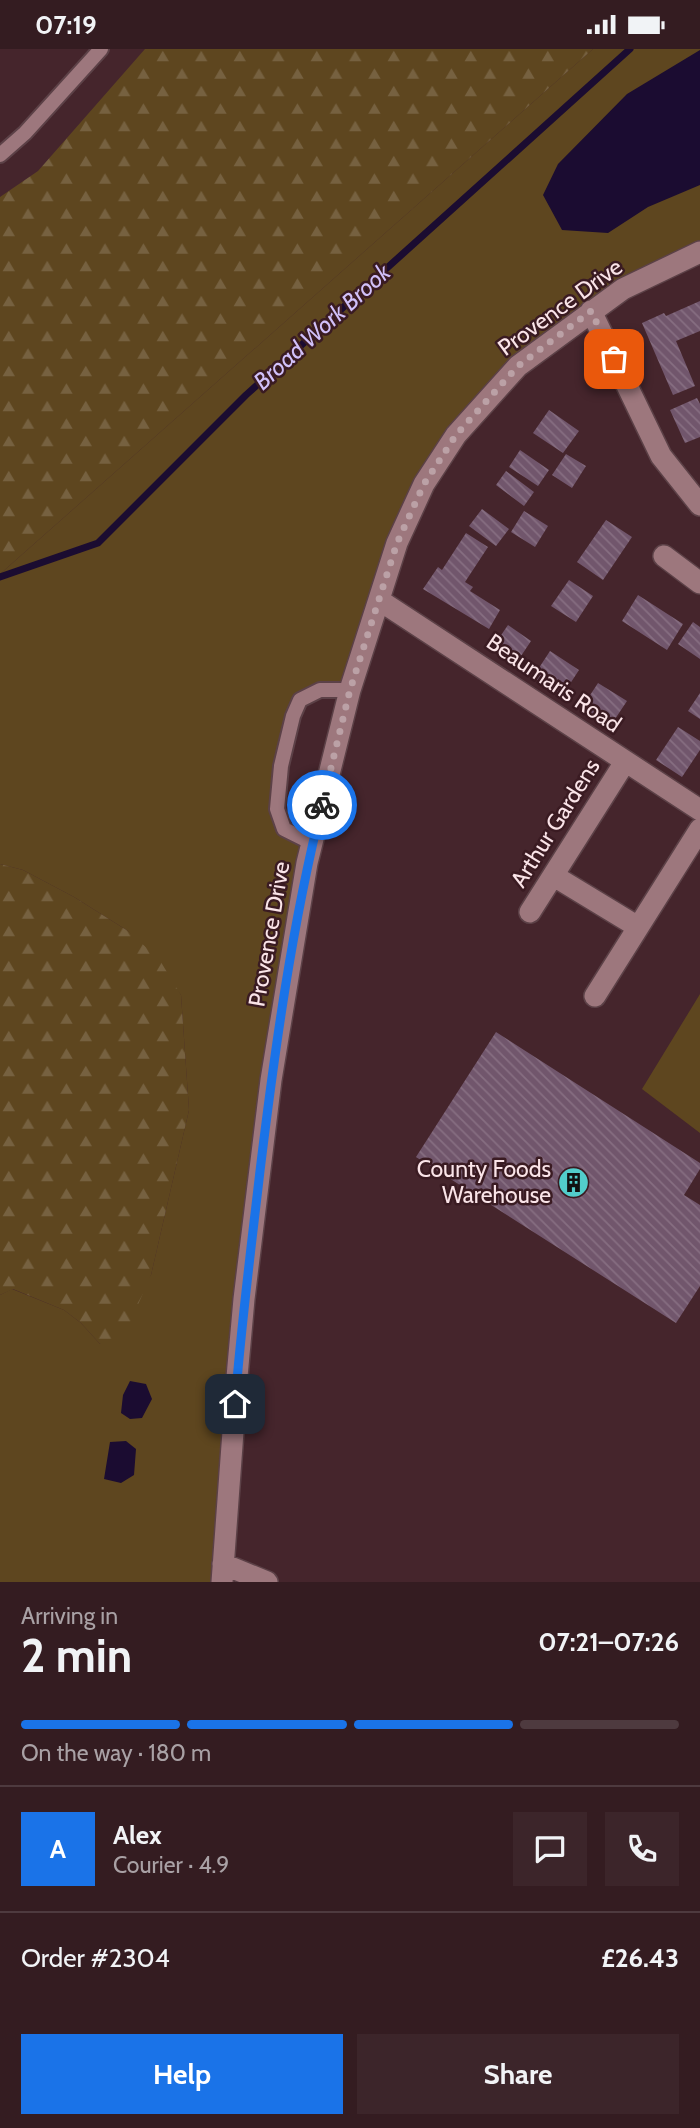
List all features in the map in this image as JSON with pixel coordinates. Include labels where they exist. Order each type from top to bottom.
[{"type":"street","name":"Provence Drive","points":[[267,1582],[223,1573],[239,1351],[266,1121],[312,843],[350,690],[397,543],[424,484],[456,435],[518,366],[623,289],[700,252]]},
{"type":"street","points":[[591,311],[661,456],[700,505]]},
{"type":"street","points":[[664,556],[700,583]]},
{"type":"street","name":"Beaumaris Road","points":[[379,600],[700,810]]},
{"type":"street","name":"Arthur Gardens","points":[[530,912],[625,762]]},
{"type":"street","points":[[595,996],[700,829]]},
{"type":"street","points":[[554,876],[638,927]]},
{"type":"lane","points":[[0,155],[25,133],[102,49]]},
{"type":"lane","points":[[312,843],[284,829],[277,809],[281,766],[300,699],[320,690],[350,690]]},
{"type":"green space","points":[[145,49],[593,49],[0,574],[0,197],[38,171]]},
{"type":"green space","points":[[593,49],[700,49],[700,252],[518,366],[424,484],[350,690],[300,699],[281,766],[284,829],[312,843],[271,1080],[222,1582],[0,1582],[0,1295],[12,1289],[64,1310],[81,1323],[100,1344],[151,1275],[189,1110],[181,995],[128,931],[74,897],[23,870],[0,864],[0,574]]},
{"type":"green space","points":[[0,864],[23,870],[74,897],[128,931],[159,959],[181,995],[189,1110],[151,1275],[126,1332],[100,1344],[81,1323],[64,1310],[13,1289],[0,1295]]},
{"type":"green space","points":[[700,994],[700,1133],[642,1089]]},
{"type":"shaded area","points":[[700,50],[700,185],[648,207],[608,233],[562,230],[543,195],[558,164],[627,94]]},
{"type":"shaded area","points":[[130,1381],[146,1384],[152,1399],[142,1418],[130,1419],[121,1413],[123,1395]]},
{"type":"shaded area","points":[[126,1441],[136,1449],[134,1475],[121,1483],[104,1479],[110,1442]]},
{"type":"building","points":[[700,301],[700,331],[676,341],[695,386],[673,395],[642,323]]},
{"type":"building","points":[[697,398],[700,404],[700,437],[685,443],[670,410]]},
{"type":"building","points":[[549,410],[579,431],[563,453],[533,433]]},
{"type":"building","points":[[520,450],[549,470],[538,486],[509,467]]},
{"type":"building","points":[[566,454],[586,466],[572,488],[552,475]]},
{"type":"building","points":[[506,471],[534,492],[524,506],[496,485]]},
{"type":"building","points":[[482,509],[509,529],[496,546],[469,526]]},
{"type":"building","points":[[524,511],[548,526],[535,547],[511,532]]},
{"type":"building","points":[[606,520],[632,537],[603,580],[577,562]]},
{"type":"building","points":[[466,533],[488,547],[465,582],[473,587],[470,591],[500,610],[489,629],[423,589],[438,567],[442,570]]},
{"type":"building","points":[[569,580],[593,596],[576,622],[551,606]]},
{"type":"building","points":[[638,595],[683,624],[667,650],[622,621]]},
{"type":"building","points":[[693,622],[700,627],[700,659],[678,644]]},
{"type":"building","points":[[508,625],[531,641],[517,662],[493,647]]},
{"type":"building","points":[[550,651],[579,670],[562,696],[533,677]]},
{"type":"building","points":[[598,683],[627,701],[609,728],[581,709]]},
{"type":"building","points":[[700,693],[700,719],[688,711]]},
{"type":"building","points":[[678,727],[700,741],[700,750],[682,777],[656,760]]},
{"type":"building","name":"County Foods Warehouse","points":[[496,1032],[700,1163],[700,1169],[684,1195],[700,1205],[700,1286],[676,1323],[416,1157]]},
{"type":"waterway","name":"Broad Work Brook","points":[[0,577],[98,543],[246,395],[630,49]]},
{"type":"way so far","points":[[322,805],[350,690],[397,543],[424,484],[456,435],[518,366],[591,311],[614,359]]},
{"type":"place","name":"County Foods Warehouse","points":[[574,1182]]},
{"type":"route","points":[[235,1404],[244,1299],[271,1080],[307,863],[322,805]]}]
